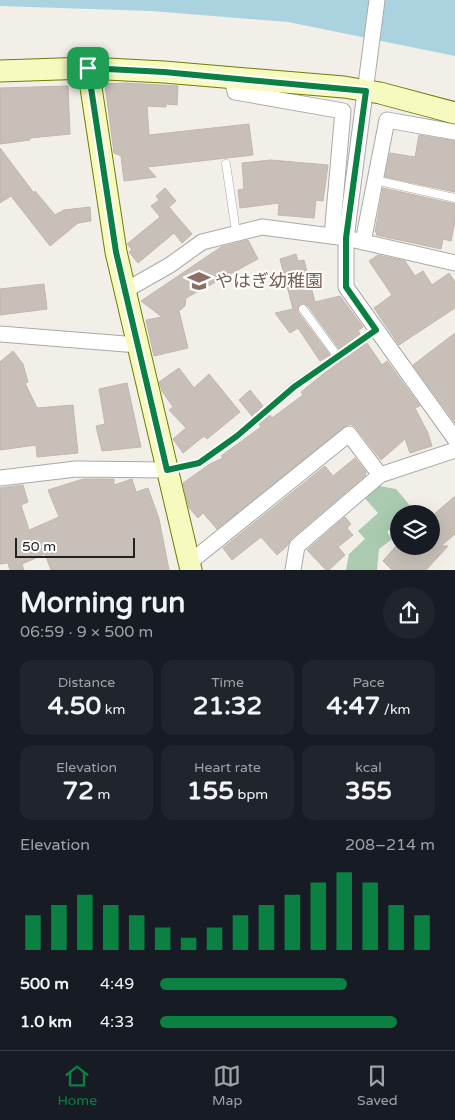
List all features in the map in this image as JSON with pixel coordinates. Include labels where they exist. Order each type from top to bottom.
[{"type":"street","points":[[339,237],[366,91],[377,0]]},
{"type":"street","points":[[0,71],[88,68],[232,78],[366,91],[455,113]]},
{"type":"street","points":[[88,68],[116,252],[190,566],[348,434],[380,475]]},
{"type":"street","points":[[232,78],[235,92],[343,111],[339,237],[346,287],[455,439]]},
{"type":"street","points":[[363,242],[387,120],[455,132]]},
{"type":"street","points":[[126,290],[170,265],[202,242],[262,227],[339,237],[455,263]]},
{"type":"street","points":[[0,334],[138,344]]},
{"type":"street","points":[[293,570],[297,546],[380,475],[455,450]]},
{"type":"street","points":[[0,478],[76,469],[167,470]]},
{"type":"lane","points":[[226,164],[236,232]]},
{"type":"lane","points":[[375,180],[455,198]]},
{"type":"lane","points":[[303,308],[338,357]]},
{"type":"lane","points":[[167,470],[199,463],[237,436],[294,387],[376,330]]},
{"type":"green space","points":[[374,485],[396,489],[410,505],[390,505],[390,530],[387,532],[390,541],[379,549],[377,570],[346,570],[349,554],[365,539],[358,531],[378,513],[362,495]]},
{"type":"water","points":[[0,0],[455,0],[455,56],[288,22],[151,11],[0,6]]},
{"type":"building","points":[[126,83],[178,86],[177,105],[166,104],[166,107],[147,106],[149,135],[249,124],[253,155],[147,167],[156,177],[124,181],[121,156],[114,153],[105,84]]},
{"type":"building","points":[[68,86],[70,134],[30,138],[30,140],[0,144],[0,88]]},
{"type":"building","points":[[419,135],[455,141],[455,192],[385,177],[390,153],[415,157]]},
{"type":"building","points":[[0,148],[34,193],[35,191],[55,215],[64,210],[90,207],[91,221],[78,223],[50,246],[11,196],[0,203]]},
{"type":"building","points":[[271,160],[328,165],[323,201],[316,200],[314,218],[278,215],[279,203],[240,208],[238,190],[244,189],[242,163]]},
{"type":"building","points":[[165,188],[176,201],[169,207],[192,234],[182,243],[174,233],[138,263],[129,252],[132,250],[127,244],[160,217],[151,206],[159,200],[156,196]]},
{"type":"building","points":[[383,188],[455,204],[455,221],[451,241],[443,239],[441,249],[376,235]]},
{"type":"building","points":[[248,240],[258,259],[186,298],[185,306],[179,311],[188,348],[154,356],[146,320],[162,317],[141,301],[221,247]]},
{"type":"building","points":[[296,254],[298,261],[304,260],[315,302],[340,296],[363,327],[358,331],[360,334],[339,349],[308,306],[299,305],[298,312],[330,355],[320,361],[298,328],[290,333],[275,313],[293,309],[280,259]]},
{"type":"building","points":[[378,255],[405,261],[415,276],[423,271],[432,285],[449,273],[455,282],[455,308],[399,345],[374,308],[392,295],[369,261]]},
{"type":"building","points":[[44,284],[47,309],[0,315],[0,289]]},
{"type":"building","points":[[455,333],[455,423],[413,365]]},
{"type":"building","points":[[367,343],[382,365],[387,361],[420,406],[415,408],[428,433],[432,446],[410,453],[405,439],[381,460],[356,428],[351,424],[347,425],[217,529],[203,513],[198,518],[189,508],[183,483],[210,464],[223,458],[221,456],[261,427],[259,424],[270,415],[272,418],[303,395],[301,392]]},
{"type":"building","points":[[13,351],[23,364],[28,382],[25,383],[37,408],[73,405],[78,453],[37,457],[36,445],[0,450],[0,362]]},
{"type":"building","points":[[179,368],[194,388],[209,374],[240,412],[207,439],[204,436],[183,453],[173,439],[186,428],[169,410],[173,407],[162,391],[159,382]]},
{"type":"building","points":[[127,383],[141,447],[102,451],[96,426],[105,424],[99,389]]},
{"type":"building","points":[[250,390],[263,406],[252,416],[239,400]]},
{"type":"building","points":[[355,458],[366,472],[365,476],[291,539],[287,546],[277,555],[261,537],[232,560],[223,548],[325,466],[333,476]]},
{"type":"building","points":[[83,479],[114,479],[114,485],[132,479],[136,492],[148,488],[159,519],[169,570],[51,570],[45,554],[22,564],[24,570],[10,570],[8,563],[0,564],[0,488],[23,485],[28,502],[21,505],[29,530],[59,517],[48,490]]},
{"type":"building","points":[[455,496],[455,534],[441,546],[448,546],[440,555],[440,509]]},
{"type":"building","points":[[345,517],[351,524],[347,528],[353,535],[338,547],[345,555],[329,570],[326,570],[307,550]]},
{"type":"building","points":[[390,553],[390,555],[440,555],[426,570],[392,570],[383,561]]},
{"type":"place","name":"やはぎ幼稚園","points":[[199,281]]},
{"type":"route","points":[[88,68],[164,72],[366,91],[346,238],[346,287],[376,330],[294,387],[237,436],[199,463],[167,470],[116,252],[88,68]]}]
